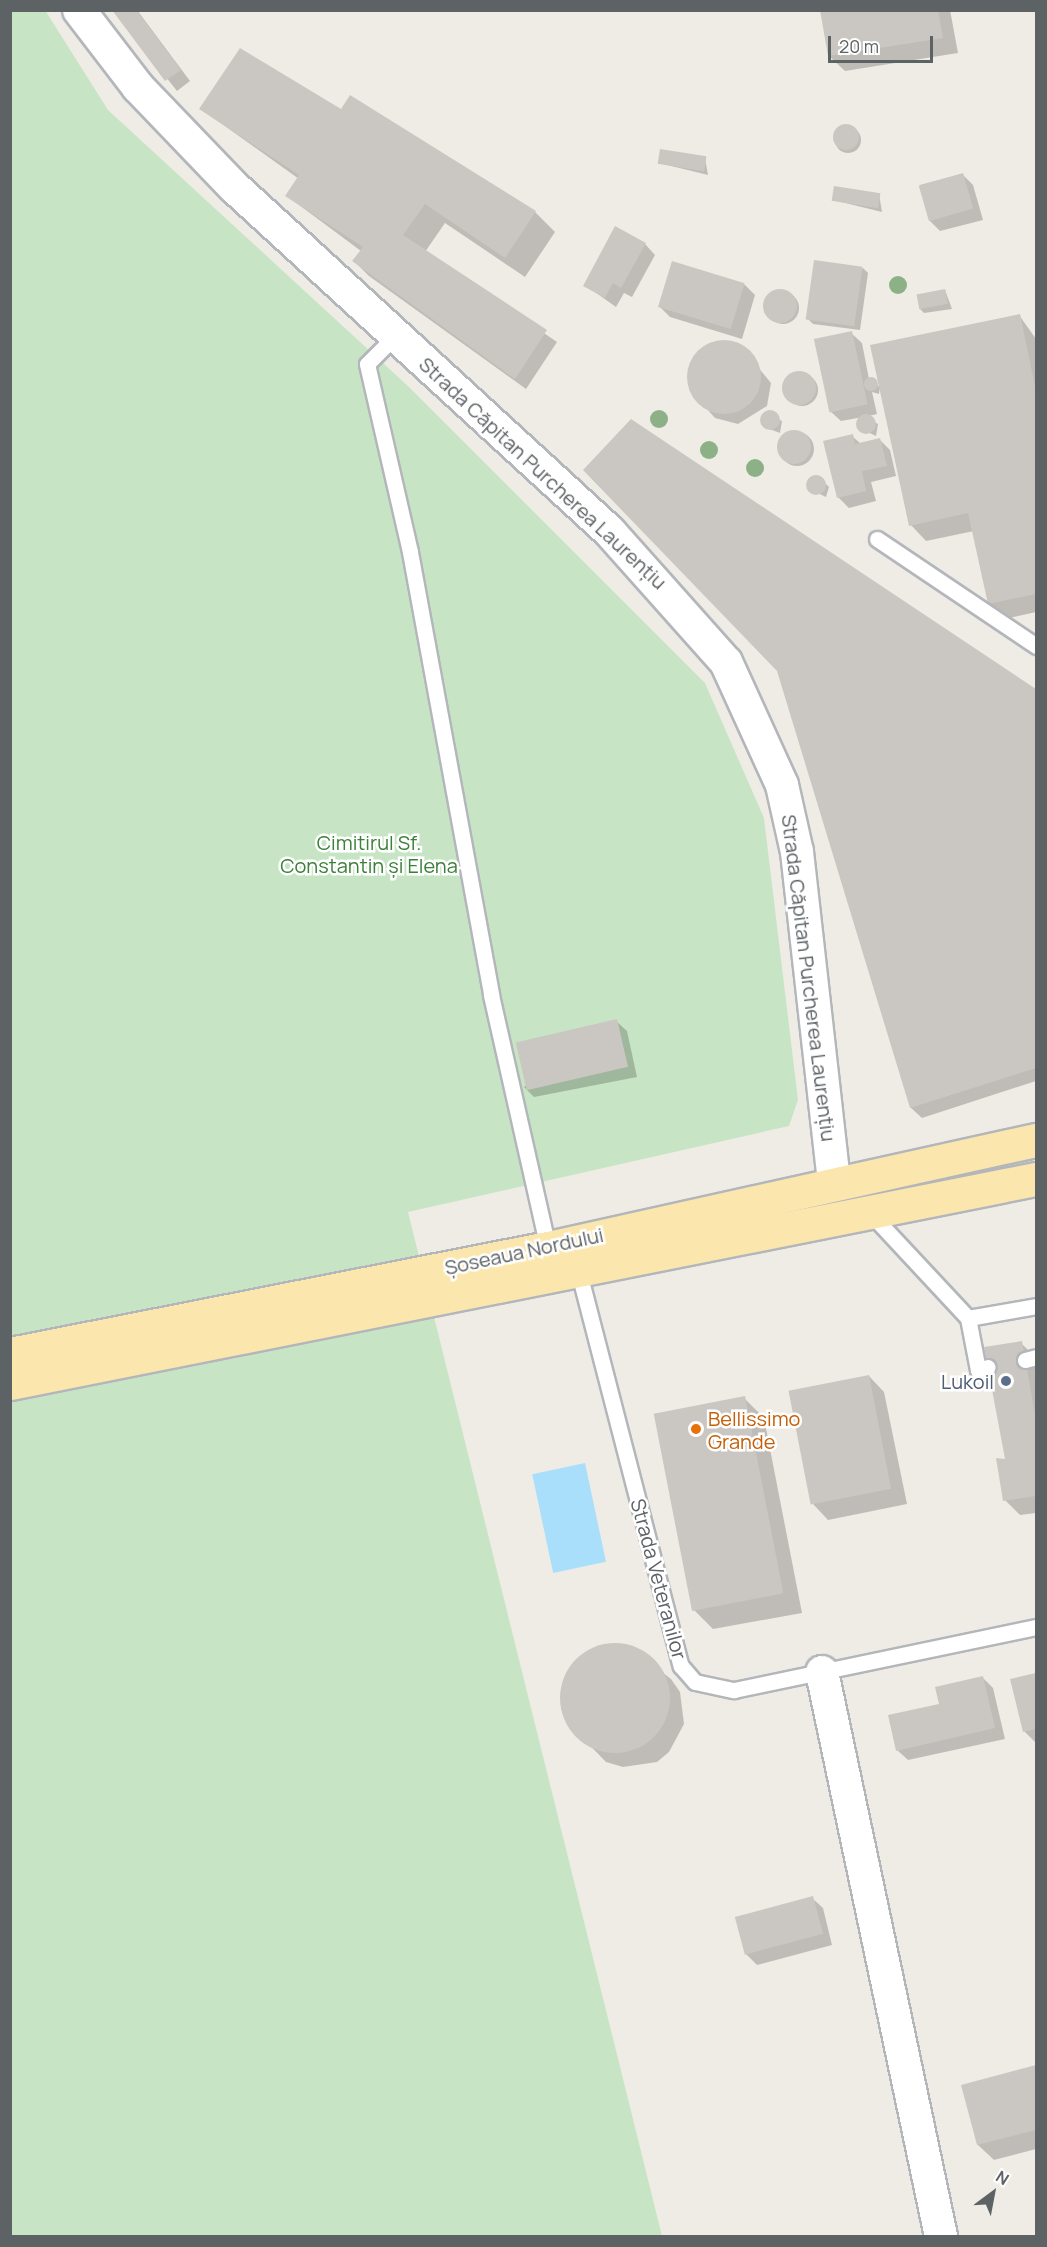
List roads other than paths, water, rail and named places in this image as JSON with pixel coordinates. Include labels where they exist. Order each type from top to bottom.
[{"type":"main road","name":"Șoseaua Nordului","points":[[10,1354],[548,1248],[1036,1140]]},
{"type":"main road","name":"Șoseaua Nordului","points":[[10,1383],[871,1214],[1036,1179]]},
{"type":"street","name":"Strada Căpitan Purcherea Laurențiu","points":[[79,10],[138,87],[233,186],[610,532],[726,662],[782,785],[797,852],[834,1183]]},
{"type":"street","points":[[822,1672],[941,2236]]},
{"type":"lane","points":[[396,335],[367,364],[410,552],[491,995],[548,1248]]},
{"type":"lane","points":[[877,539],[1036,646]]},
{"type":"lane","points":[[871,1214],[968,1318],[978,1370],[988,1367]]},
{"type":"lane","name":"Strada Veteranilor","points":[[579,1272],[681,1666],[695,1682],[734,1690],[1036,1627]]},
{"type":"lane","points":[[968,1318],[1036,1306]]},
{"type":"water","points":[[585,1463],[606,1562],[553,1573],[532,1474]]},
{"type":"place","name":"Lukoil","points":[[1006,1381]]},
{"type":"place","name":"Bellissimo Grande","points":[[696,1429]]},
{"type":"park label","name":"Cimitirul Sf. Constantin și Elena","points":[[369,854]]}]
